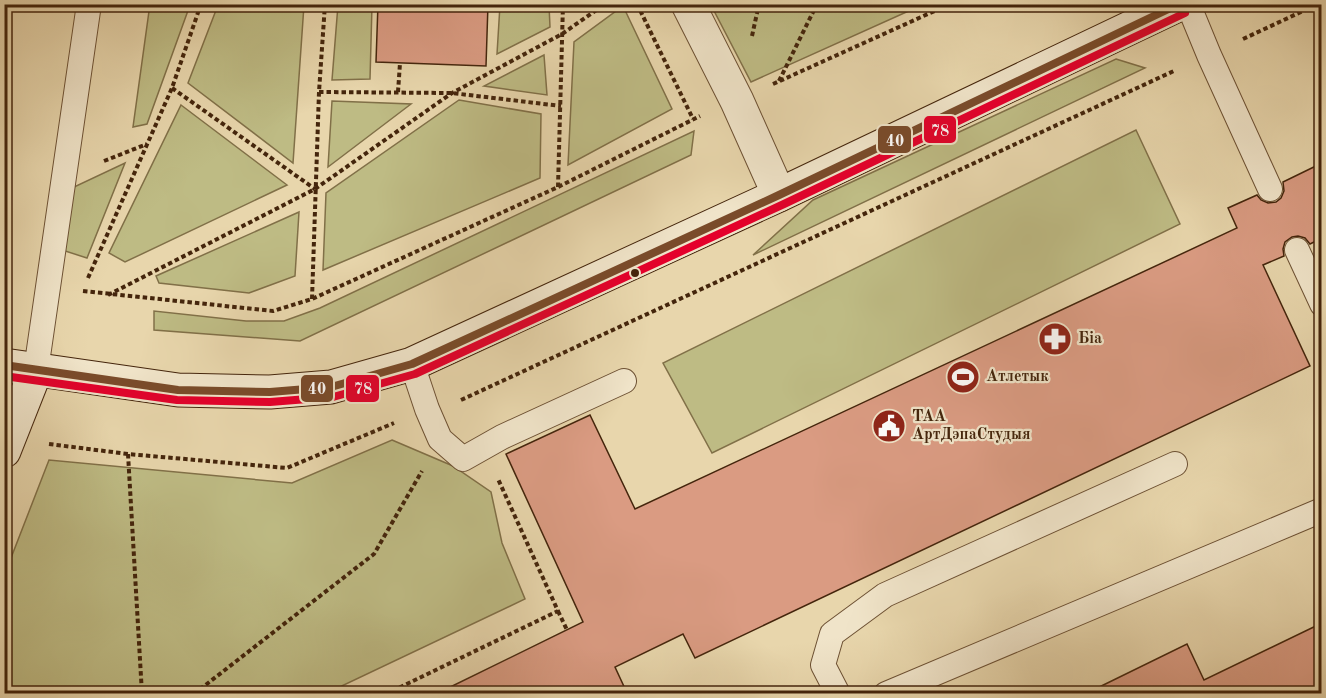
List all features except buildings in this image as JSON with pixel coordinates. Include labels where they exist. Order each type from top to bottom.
[{"type":"main road","points":[[688,4],[737,101],[779,195]]},
{"type":"main road","points":[[4,365],[178,390],[270,392],[331,387],[412,364],[779,195],[1180,4]]},
{"type":"main road","points":[[4,451],[36,370]]},
{"type":"lane","points":[[36,370],[89,4]]},
{"type":"lane","points":[[1188,4],[1270,189]]},
{"type":"lane","points":[[1297,250],[1322,304]]},
{"type":"lane","points":[[412,364],[440,439],[463,459],[483,447],[624,381]]},
{"type":"lane","points":[[838,693],[823,665],[832,634],[885,595],[1175,464]]},
{"type":"lane","points":[[886,693],[1322,510]]},
{"type":"path","points":[[201,4],[172,88],[82,291],[273,311],[312,299],[558,187],[693,119],[950,4]]},
{"type":"path","points":[[312,299],[319,92],[325,4]]},
{"type":"path","points":[[558,187],[563,4]]},
{"type":"path","points":[[107,295],[315,189],[452,93],[562,34],[605,4]]},
{"type":"path","points":[[637,4],[693,119]]},
{"type":"path","points":[[779,81],[817,4]]},
{"type":"path","points":[[398,92],[400,63]]},
{"type":"path","points":[[172,88],[315,189]]},
{"type":"path","points":[[319,92],[452,93],[561,106]]},
{"type":"path","points":[[194,693],[374,554],[461,399],[567,630]]},
{"type":"path","points":[[128,454],[142,693]]},
{"type":"path","points":[[386,693],[558,611]]},
{"type":"shaded area","points":[[150,4],[190,5],[147,124],[133,127]]},
{"type":"shaded area","points":[[218,5],[304,5],[293,163],[188,83]]},
{"type":"shaded area","points":[[338,5],[372,5],[370,79],[332,80]]},
{"type":"shaded area","points":[[500,5],[549,5],[550,27],[497,54]]},
{"type":"shaded area","points":[[711,5],[922,5],[751,82]]},
{"type":"shaded area","points":[[623,6],[672,109],[568,165],[574,42]]},
{"type":"shaded area","points":[[544,55],[547,95],[484,86]]},
{"type":"shaded area","points":[[1116,59],[1145,68],[753,255],[813,200]]},
{"type":"shaded area","points":[[459,100],[541,114],[540,178],[323,270],[326,193]]},
{"type":"shaded area","points":[[332,101],[411,104],[328,167]]},
{"type":"shaded area","points":[[181,105],[287,185],[125,262],[109,253]]},
{"type":"shaded area","points":[[1136,130],[1180,224],[712,453],[663,363]]},
{"type":"shaded area","points":[[694,131],[691,155],[300,341],[154,330],[154,311],[246,321],[284,321],[320,308]]},
{"type":"shaded area","points":[[125,163],[87,258],[59,249],[74,187]]},
{"type":"shaded area","points":[[299,212],[295,276],[249,293],[159,283],[156,276]]},
{"type":"shaded area","points":[[392,440],[453,466],[491,492],[502,543],[525,599],[327,693],[5,694],[4,576],[49,460],[292,483]]},
{"type":"transit line","name":"40","points":[[4,365],[178,390],[270,392],[331,387],[412,364],[779,195],[1179,4]]},
{"type":"transit line","name":"78","points":[[4,376],[177,400],[270,402],[333,397],[415,374],[784,204],[1185,13]]},
{"type":"place","name":"Біа","points":[[1055,339]]},
{"type":"place","name":"Атлетык","points":[[963,377]]},
{"type":"place","name":"ТАА АртДэпаСтудыя","points":[[889,426]]}]
